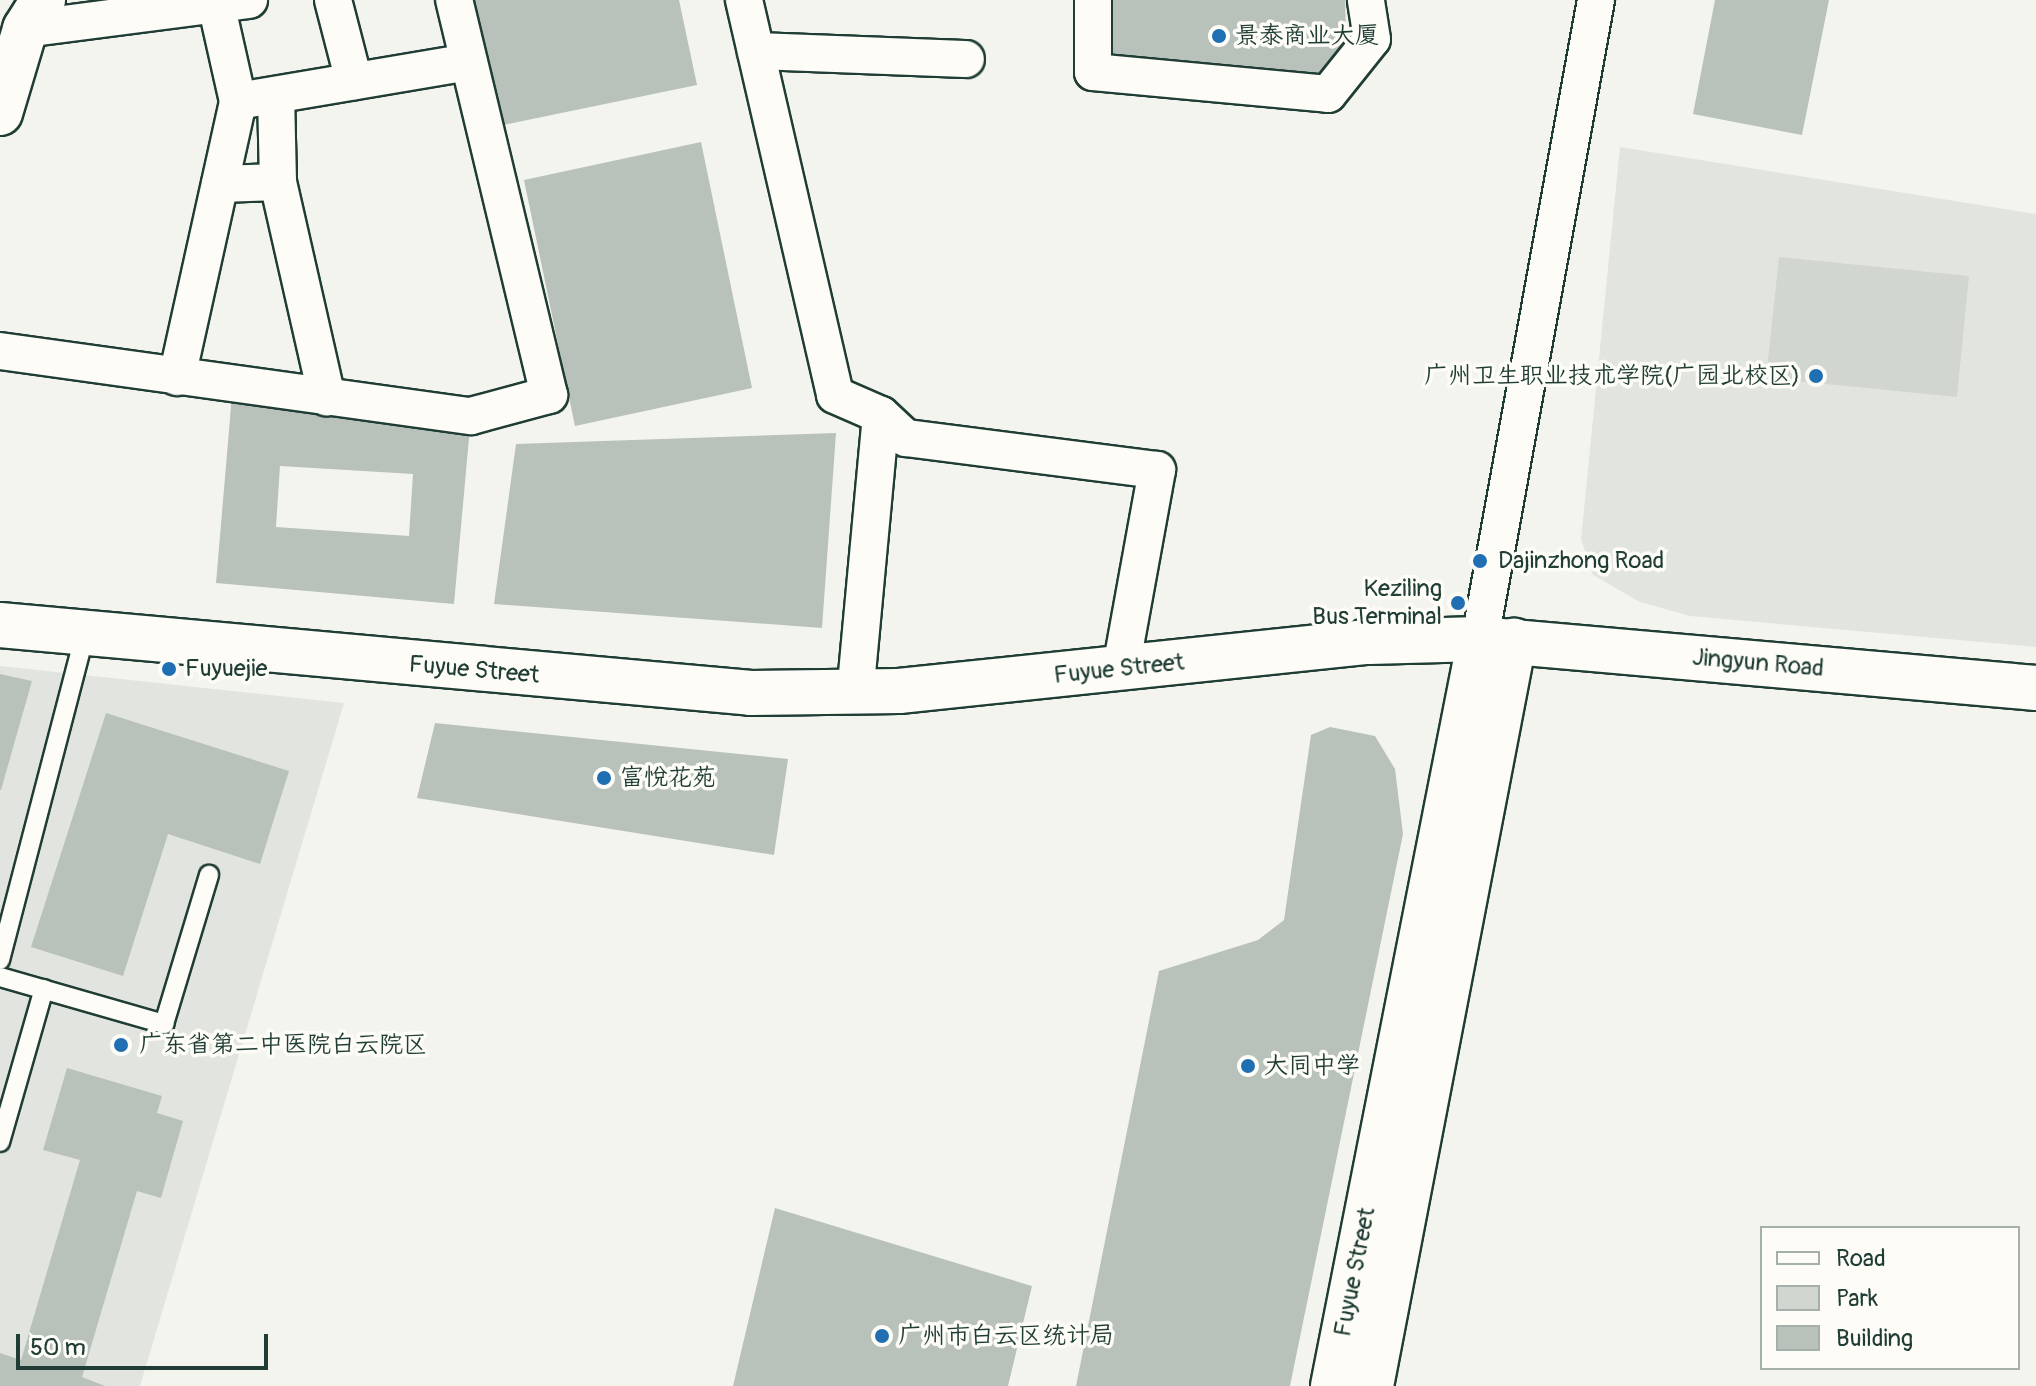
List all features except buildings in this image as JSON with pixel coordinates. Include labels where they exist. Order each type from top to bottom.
[{"type":"street","points":[[333,0],[354,81]]},
{"type":"street","points":[[0,351],[471,416],[549,395],[454,0]]},
{"type":"street","points":[[744,0],[835,395],[881,415],[906,438],[1157,470],[1121,669]]},
{"type":"street","points":[[1093,0],[1093,72],[1328,94],[1372,39],[1366,0]]},
{"type":"street","points":[[1497,640],[1596,0]]},
{"type":"street","points":[[0,113],[36,7],[233,4],[238,101],[177,377]]},
{"type":"street","points":[[756,51],[966,59]]},
{"type":"street","points":[[238,101],[469,62]]},
{"type":"street","points":[[276,95],[278,182],[327,397]]},
{"type":"street","points":[[220,184],[278,182]]},
{"type":"street","points":[[855,693],[881,415]]},
{"type":"street","name":"Fuyue Street","points":[[0,625],[652,687],[855,693],[1369,642],[1497,640]]},
{"type":"street","name":"Fuyue Street","points":[[1333,1386],[1497,640]]},
{"type":"street","name":"Fuyue Street","points":[[1371,1386],[1497,640]]},
{"type":"street","name":"Jingyun Road","points":[[1497,640],[2036,688]]},
{"type":"lane","points":[[0,960],[85,633]]},
{"type":"lane","points":[[0,977],[164,1024],[209,875]]},
{"type":"lane","points":[[0,1142],[44,989]]},
{"type":"shaded area","name":"广州卫生职业技术学院(广园北校区)","points":[[1620,147],[2036,214],[2036,647],[1690,616],[1640,602],[1593,575],[1581,539]]},
{"type":"shaded area","name":"广东省第二中医院白云院区","points":[[0,666],[344,703],[140,1386],[0,1386]]},
{"type":"green space","points":[[1779,257],[1969,276],[1957,397],[1766,378]]},
{"type":"place","name":"景泰商业大厦","points":[[1219,36]]},
{"type":"place","name":"广州卫生职业技术学院(广园北校区)","points":[[1816,376]]},
{"type":"place","name":"Dajinzhong Road","points":[[1480,561]]},
{"type":"place","name":"Keziling Bus Terminal","points":[[1458,603]]},
{"type":"place","name":"Fuyuejie","points":[[169,669]]},
{"type":"place","name":"富悦花苑","points":[[604,778]]},
{"type":"place","name":"广东省第二中医院白云院区","points":[[121,1045]]},
{"type":"place","name":"大同中学","points":[[1248,1066]]},
{"type":"place","name":"广州市白云区统计局","points":[[882,1336]]}]
